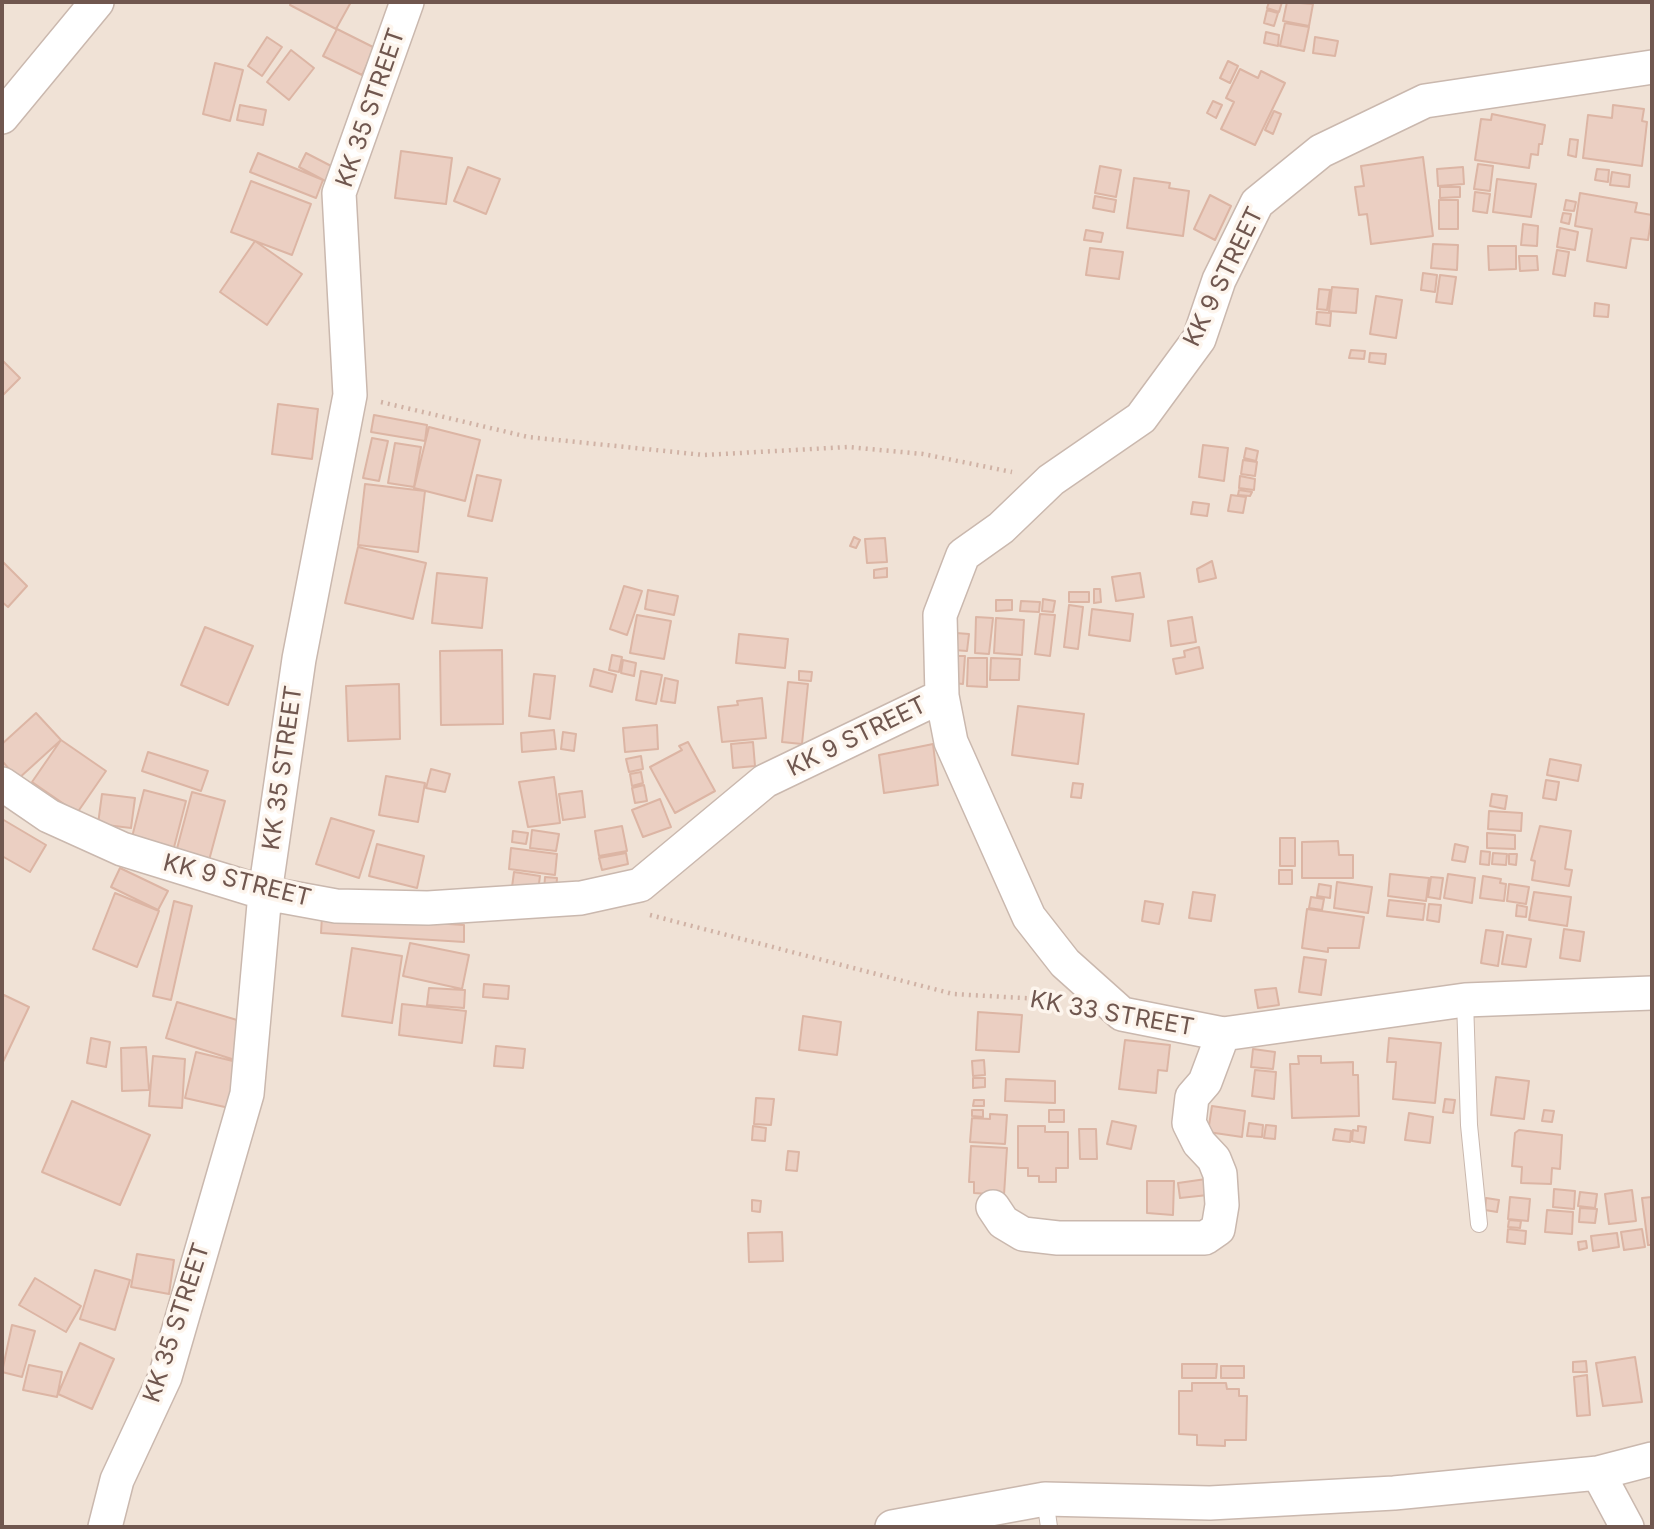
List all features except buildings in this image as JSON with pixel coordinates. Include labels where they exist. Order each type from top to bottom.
[{"type":"street","points":[[2,117],[97,2]]},
{"type":"street","name":"KK 35 STREET","points":[[105,1527],[117,1480],[165,1377],[247,1094],[264,894],[299,659],[350,395],[339,193],[407,2]]},
{"type":"street","name":"KK 9 STREET","points":[[2,784],[49,816],[122,849],[264,894],[336,906],[428,908],[581,898],[640,885],[765,780],[942,696],[940,615],[963,555],[1001,528],[1051,480],[1141,418],[1199,339],[1219,280],[1257,203],[1321,150],[1425,101],[1652,67]]},
{"type":"street","name":"KK 33 STREET","points":[[942,696],[951,742],[1029,917],[1065,963],[1122,1014],[1223,1034],[1465,1000],[1652,993]]},
{"type":"street","points":[[993,1206],[1003,1222],[1023,1234],[1058,1238],[1205,1238],[1218,1229],[1222,1205],[1220,1174],[1214,1159],[1199,1143],[1189,1123],[1192,1097],[1205,1082],[1223,1034]]},
{"type":"street","points":[[892,1527],[1047,1513],[1394,1493],[1598,1473],[1652,1459]]},
{"type":"street","points":[[1598,1473],[1627,1527]]},
{"type":"lane","points":[[1465,1000],[1469,1125],[1479,1224]]},
{"type":"path","points":[[350,395],[528,437],[704,455],[848,447],[923,454],[1051,480]]},
{"type":"path","name":"KK 33 STREET","points":[[648,915],[953,994],[1071,1003]]},
{"type":"shaded area","points":[[2,2],[1652,2],[1652,1527],[2,1527]]}]
